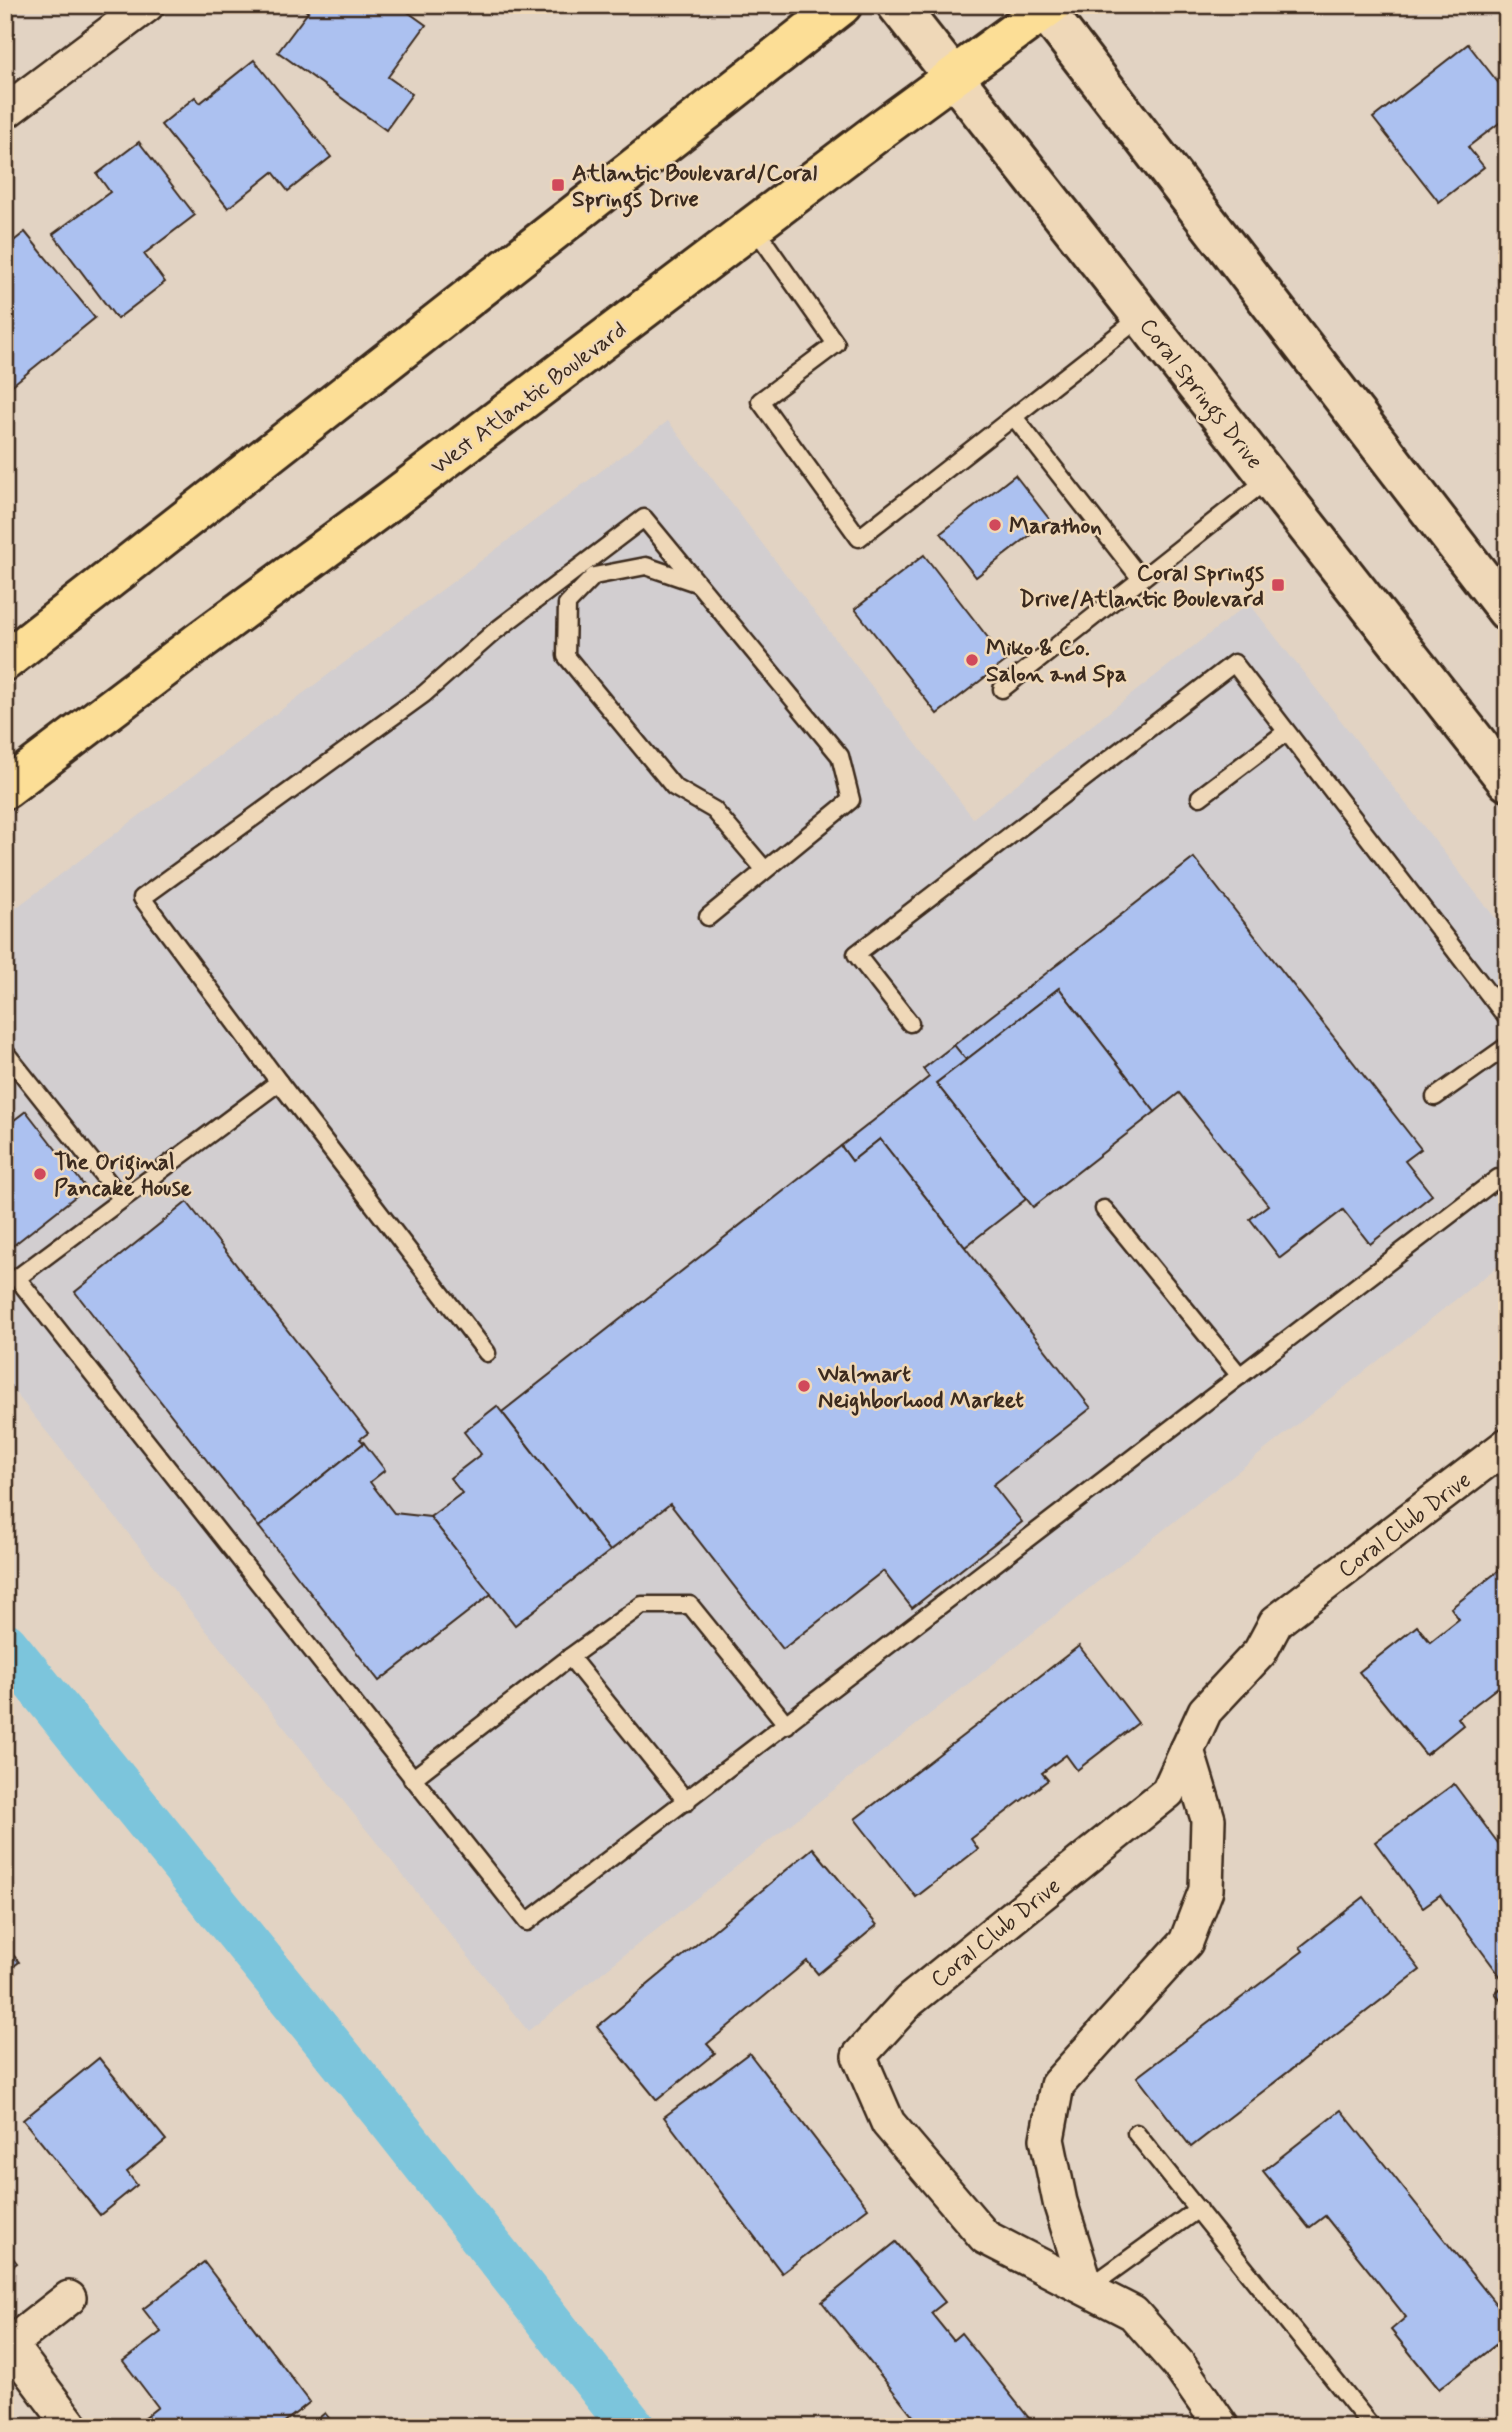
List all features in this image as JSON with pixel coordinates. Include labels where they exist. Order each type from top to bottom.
[{"type":"main road","points":[[5,661],[842,5]]},
{"type":"main road","name":"Coral Springs Drive","points":[[898,5],[1507,781]]},
{"type":"main road","points":[[1045,7],[1507,611]]},
{"type":"main road","name":"West Atlantic Boulevard","points":[[5,789],[1045,7]]},
{"type":"street","points":[[5,112],[147,5]]},
{"type":"street","name":"Coral Club Drive","points":[[1222,2427],[1178,2364],[1133,2313],[985,2237],[888,2123],[859,2056],[909,2001],[1168,1792],[1205,1711],[1260,1652],[1276,1622],[1507,1446]]},
{"type":"street","points":[[1087,2289],[1060,2202],[1047,2139],[1058,2085],[1186,1942],[1206,1890],[1208,1819],[1187,1751]]},
{"type":"street","points":[[69,2298],[7,2346],[72,2427]]},
{"type":"lane","points":[[754,227],[836,344],[760,401],[859,538],[1142,316]]},
{"type":"lane","points":[[1014,417],[1141,579]]},
{"type":"lane","points":[[1002,689],[1269,478]]},
{"type":"lane","points":[[487,1353],[142,898],[425,694],[494,632],[644,518],[840,756],[851,800],[708,916]]},
{"type":"lane","points":[[698,583],[646,566],[594,576],[567,604],[566,656],[674,787],[713,810],[765,870]]},
{"type":"lane","points":[[910,1023],[856,954],[1234,663],[1507,1018]]},
{"type":"lane","points":[[1200,797],[1286,732]]},
{"type":"lane","points":[[1435,1097],[1507,1046]]},
{"type":"lane","points":[[5,1052],[121,1198]]},
{"type":"lane","points":[[279,1082],[11,1281],[527,1922],[1498,1178]]},
{"type":"lane","points":[[1104,1209],[1240,1376]]},
{"type":"lane","points":[[412,1779],[642,1605],[690,1605],[787,1725]]},
{"type":"lane","points":[[570,1657],[687,1802]]},
{"type":"lane","points":[[1136,2133],[1372,2427]]},
{"type":"lane","points":[[1087,2289],[1198,2209]]},
{"type":"shaded area","points":[[668,421],[973,818],[1249,603],[1507,933],[1507,1259],[528,2031],[5,1380],[5,916]]},
{"type":"building","points":[[304,5],[398,5],[426,25],[388,77],[412,94],[386,130],[278,52],[308,12],[302,8]]},
{"type":"building","points":[[1468,44],[1507,94],[1507,117],[1468,147],[1484,167],[1439,202],[1373,118]]},
{"type":"building","points":[[254,60],[331,157],[288,191],[273,172],[228,208],[161,125],[195,97],[200,103]]},
{"type":"building","points":[[139,142],[195,215],[144,254],[165,282],[117,319],[53,234],[110,192],[97,174]]},
{"type":"building","points":[[25,232],[95,318],[5,391],[5,248]]},
{"type":"building","points":[[1015,475],[1050,520],[976,577],[941,533]]},
{"type":"building","points":[[924,555],[1006,661],[937,714],[855,609]]},
{"type":"building","points":[[1194,858],[1421,1149],[1405,1161],[1432,1195],[1370,1244],[1343,1210],[1280,1258],[1250,1219],[1268,1205],[1179,1093],[1155,1112],[1059,988],[966,1060],[954,1045]]},
{"type":"building","points":[[1059,988],[1155,1112],[1033,1207],[936,1083]]},
{"type":"building","points":[[954,1045],[966,1060],[936,1083],[1026,1199],[965,1247],[880,1139],[852,1161],[841,1146],[929,1077],[923,1069]]},
{"type":"building","name":"The Original Pancake House","points":[[26,1111],[86,1188],[5,1252],[5,1127]]},
{"type":"building","name":"Walmart Neighborhood Market","points":[[880,1139],[1091,1408],[993,1485],[1022,1522],[912,1608],[883,1571],[783,1649],[670,1504],[610,1551],[502,1412],[841,1146],[852,1161]]},
{"type":"building","points":[[187,1202],[368,1433],[360,1439],[364,1443],[259,1527],[75,1292]]},
{"type":"building","points":[[497,1406],[610,1551],[515,1625],[430,1517],[462,1493],[450,1478],[481,1454],[464,1432]]},
{"type":"building","points":[[364,1443],[385,1470],[370,1482],[394,1513],[430,1517],[491,1594],[379,1681],[259,1527]]},
{"type":"building","points":[[1507,1564],[1507,1680],[1458,1718],[1463,1725],[1426,1755],[1359,1672],[1417,1626],[1430,1642],[1459,1619],[1451,1608]]},
{"type":"building","points":[[1079,1646],[1138,1723],[1077,1770],[1066,1755],[1042,1773],[1048,1780],[971,1839],[978,1849],[916,1897],[855,1819]]},
{"type":"building","points":[[1454,1784],[1507,1855],[1507,2009],[1495,1993],[1506,1984],[1440,1895],[1423,1907],[1375,1842]]},
{"type":"building","points":[[813,1848],[877,1925],[818,1974],[807,1961],[707,2044],[715,2053],[657,2100],[597,2027]]},
{"type":"building","points":[[1364,1897],[1420,1970],[1191,2147],[1137,2077],[1303,1951],[1300,1947]]},
{"type":"building","points":[[5,1945],[19,1962],[5,1973]]},
{"type":"building","points":[[749,2053],[868,2208],[782,2273],[664,2117]]},
{"type":"building","points":[[99,2058],[166,2140],[127,2172],[137,2185],[100,2215],[23,2120]]},
{"type":"building","points":[[1341,2110],[1507,2318],[1507,2336],[1439,2389],[1391,2330],[1406,2317],[1325,2216],[1309,2228],[1263,2171]]},
{"type":"building","points":[[896,2242],[945,2302],[931,2313],[953,2340],[961,2333],[1036,2427],[922,2427],[822,2302]]},
{"type":"building","points":[[5,2248],[17,2263],[5,2272]]},
{"type":"building","points":[[204,2262],[310,2402],[278,2427],[150,2427],[144,2418],[158,2407],[123,2361],[161,2332],[143,2309]]},
{"type":"building","points":[[325,2413],[336,2427],[308,2427]]},
{"type":"waterway","points":[[5,1645],[392,2122],[632,2427]]},
{"type":"place","name":"Atlantic Boulevard/Coral Springs Drive","points":[[558,185]]},
{"type":"place","name":"Marathon","points":[[995,525]]},
{"type":"place","name":"Coral Springs Drive/Atlantic Boulevard","points":[[1278,585]]},
{"type":"place","name":"Miko & Co. Salon and Spa","points":[[972,660]]},
{"type":"place","name":"The Original Pancake House","points":[[40,1174]]},
{"type":"place","name":"Walmart Neighborhood Market","points":[[804,1386]]}]
